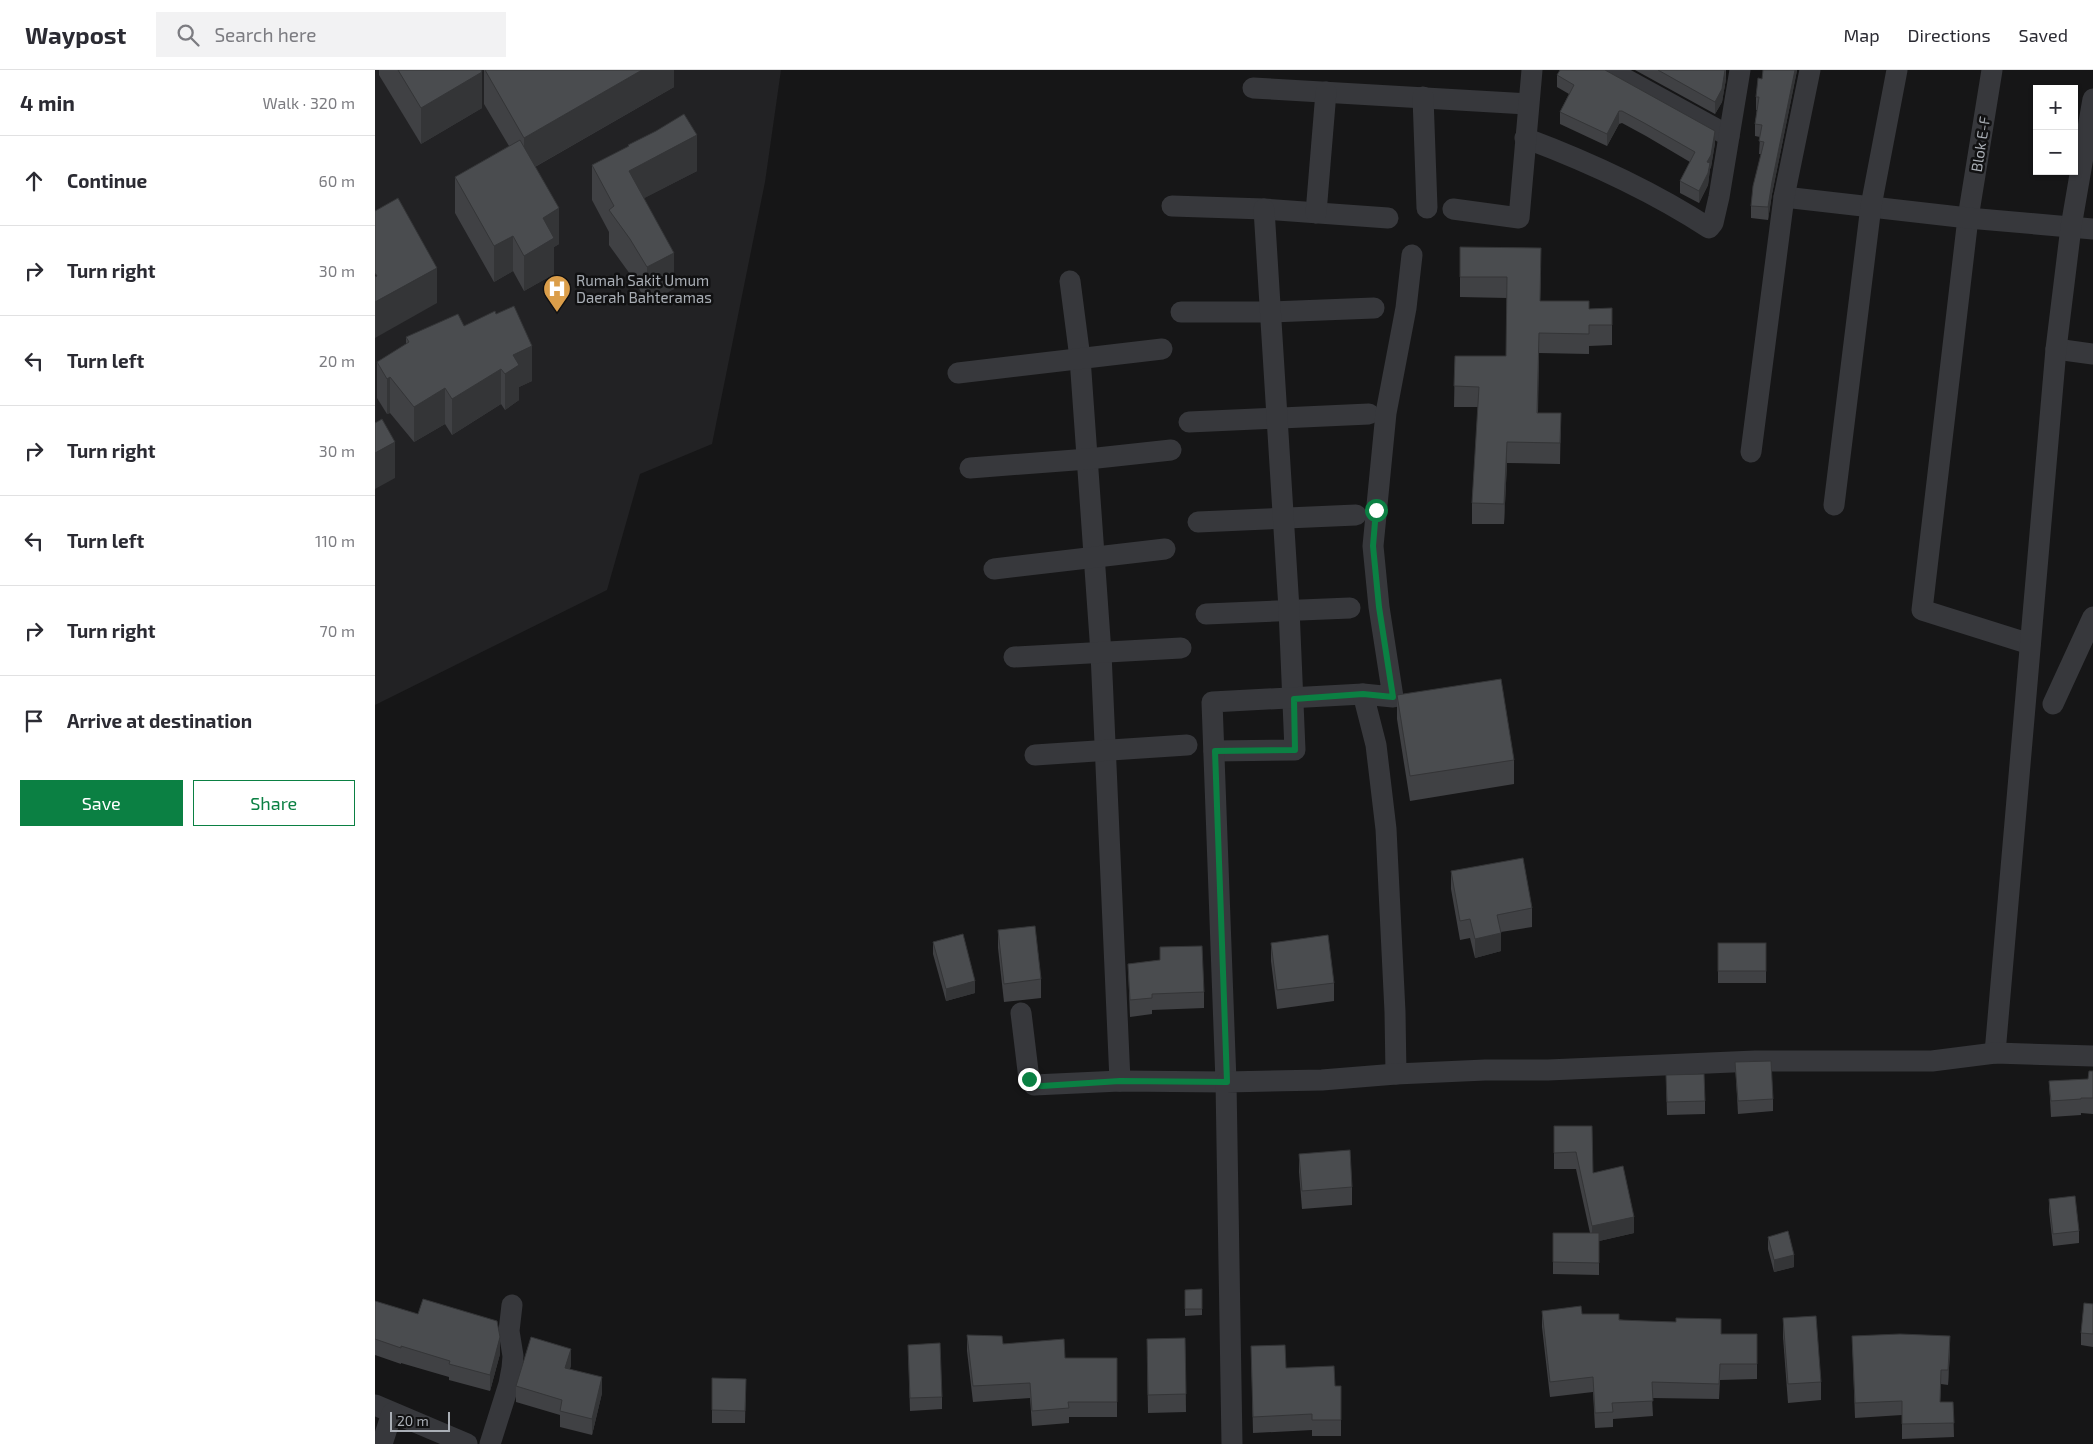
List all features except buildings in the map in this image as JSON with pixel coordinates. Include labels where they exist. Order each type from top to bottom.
[{"type":"street","points":[[1453,209],[1519,218],[1532,70]]},
{"type":"street","points":[[1609,70],[1729,136]]},
{"type":"street","points":[[1525,138],[1587,162],[1689,215],[1709,228],[1715,215],[1739,70]]},
{"type":"street","points":[[1751,452],[1783,197],[1810,70]]},
{"type":"street","points":[[1834,505],[1871,206],[1897,70]]},
{"type":"street","name":"Blok E-F","points":[[1992,70],[1968,218],[1922,610],[2030,644]]},
{"type":"street","points":[[1253,88],[1529,104]]},
{"type":"street","points":[[1316,213],[1326,92]]},
{"type":"street","points":[[1423,97],[1427,208]]},
{"type":"street","points":[[1995,1053],[2056,349],[2071,226],[2093,99]]},
{"type":"street","points":[[1783,197],[1968,218],[2093,229]]},
{"type":"street","points":[[1172,206],[1264,209],[1388,218]]},
{"type":"street","points":[[1215,751],[1295,750],[1289,609],[1264,209]]},
{"type":"street","points":[[1233,1444],[1227,1082],[1212,702],[1363,694],[1393,697],[1379,607],[1373,546],[1386,414],[1406,308],[1412,256]]},
{"type":"street","points":[[1070,281],[1080,358],[1101,653],[1120,1081]]},
{"type":"street","points":[[1181,312],[1271,312],[1374,308]]},
{"type":"street","points":[[958,373],[1162,349]]},
{"type":"street","points":[[2056,349],[2093,354]]},
{"type":"street","points":[[1189,422],[1369,414]]},
{"type":"street","points":[[970,468],[1088,459],[1171,450]]},
{"type":"street","points":[[1197,522],[1356,515]]},
{"type":"street","points":[[993,569],[1165,549]]},
{"type":"street","points":[[1206,614],[1289,609],[1349,608]]},
{"type":"street","points":[[2053,704],[2093,617]]},
{"type":"street","points":[[1014,657],[1181,648]]},
{"type":"street","points":[[1363,694],[1376,745],[1386,829],[1395,1012],[1396,1074]]},
{"type":"street","points":[[1035,755],[1104,752],[1187,745]]},
{"type":"street","points":[[1021,1013],[1029,1079],[1034,1085],[1120,1081],[1227,1082],[1322,1080],[1396,1074],[1755,1061],[1932,1060],[1995,1053],[2093,1056]]},
{"type":"street","points":[[490,1444],[506,1393],[513,1356],[509,1331],[512,1305]]},
{"type":"street","points":[[382,1444],[383,1409],[467,1444]]},
{"type":"shaded area","name":"Rumah Sakit Umum Daerah Bahteramas","points":[[375,70],[781,70],[765,182],[712,444],[640,474],[607,590],[375,705]]},
{"type":"place","name":"Rumah Sakit Umum Daerah Bahteramas","points":[[557,313]]},
{"type":"route","points":[[1029,1079],[1034,1085],[1042,1086],[1120,1081],[1227,1082],[1215,751],[1295,750],[1294,699],[1363,694],[1393,697],[1379,607],[1373,546],[1376,510]]}]
